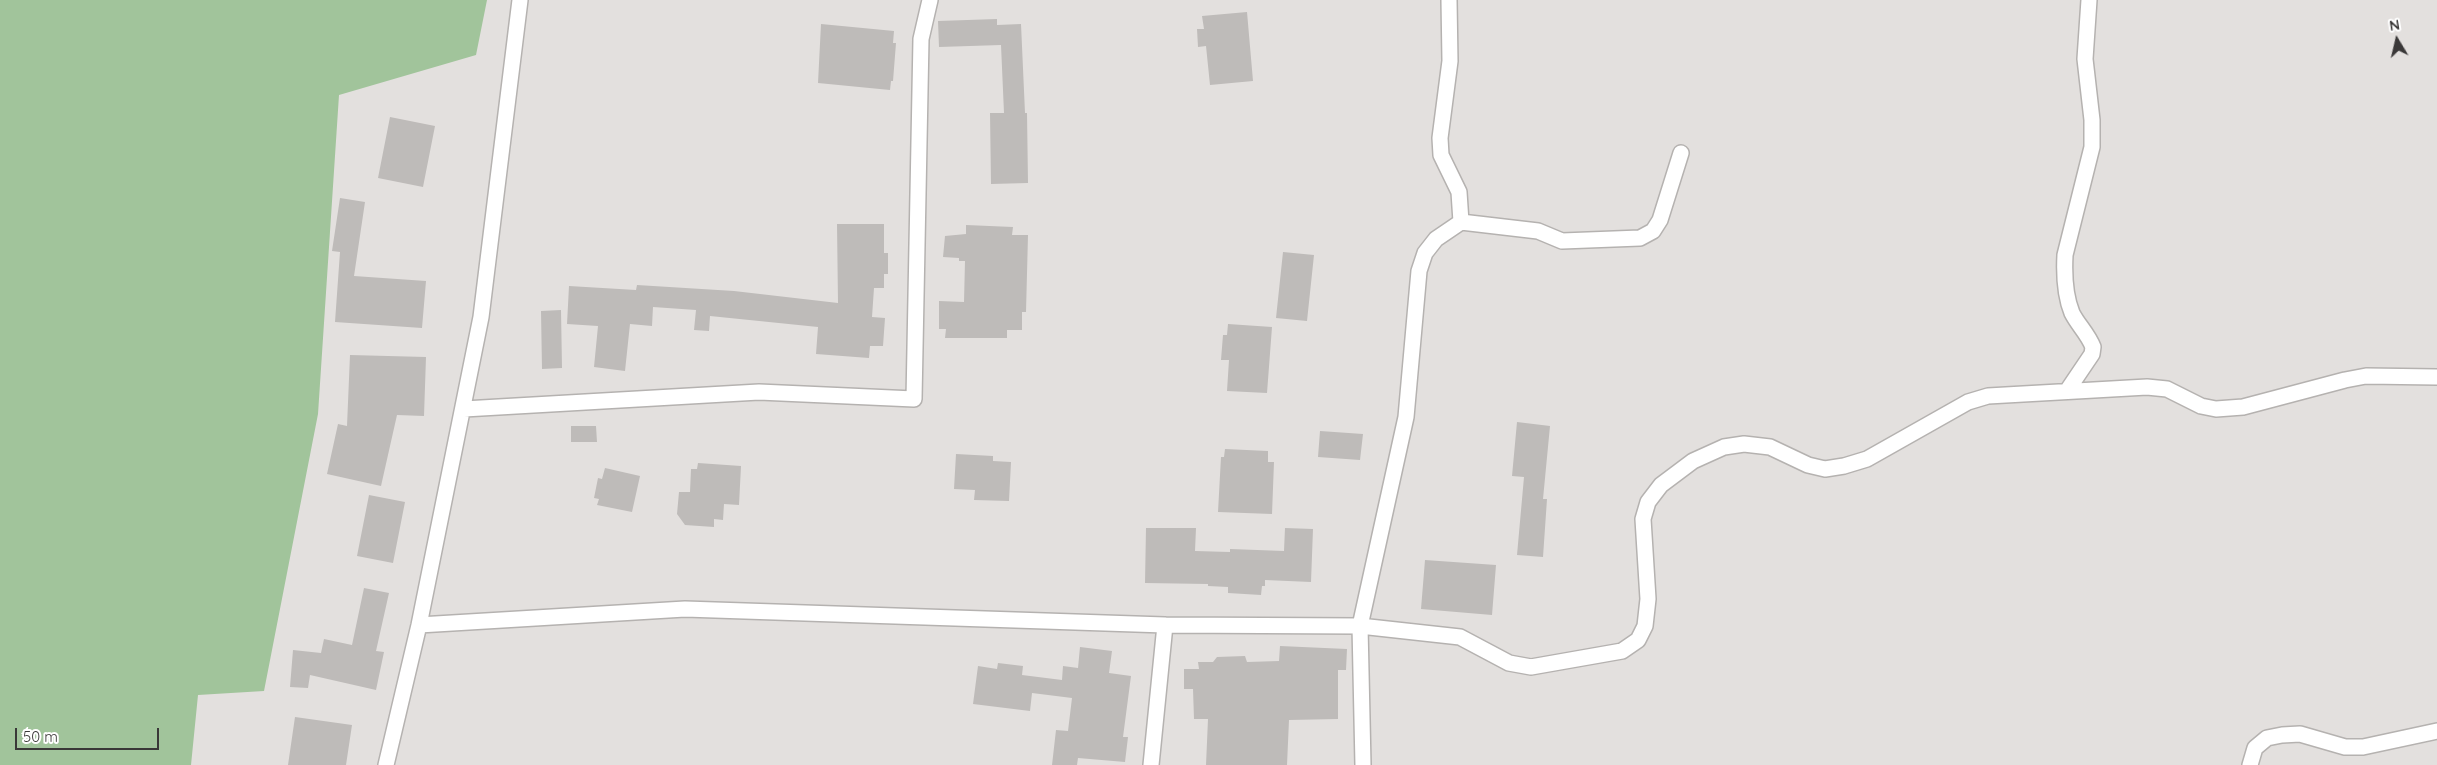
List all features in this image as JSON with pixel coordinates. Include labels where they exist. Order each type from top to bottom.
[{"type":"street","points":[[386,765],[419,625],[481,317],[520,0]]},
{"type":"street","points":[[464,409],[759,392],[914,399],[922,40],[930,0]]},
{"type":"street","points":[[1448,0],[1450,61],[1440,138],[1441,155],[1459,192],[1460,222]]},
{"type":"street","points":[[2067,391],[2092,354],[2093,347],[2072,314],[2064,268],[2065,255],[2092,147],[2092,120],[2085,59],[2089,0]]},
{"type":"street","points":[[1363,765],[1360,626],[1406,417],[1419,271],[1425,253],[1436,238],[1460,222],[1538,231],[1562,241],[1640,238],[1653,231],[1660,220],[1681,153]]},
{"type":"street","points":[[419,625],[685,609],[1165,625],[1360,626],[1460,637],[1509,663],[1531,667],[1622,651],[1638,640],[1645,626],[1648,600],[1643,519],[1648,502],[1661,485],[1693,461],[1724,447],[1744,444],[1770,447],[1808,465],[1825,469],[1867,459],[1968,402],[2006,393],[2157,388],[2167,389],[2201,406],[2216,409],[2243,408],[2359,378],[2437,377]]},
{"type":"street","points":[[1151,765],[1165,625]]},
{"type":"street","points":[[2250,765],[2255,748],[2267,738],[2282,735],[2300,734],[2345,747],[2363,747],[2437,731]]},
{"type":"green space","points":[[0,0],[487,0],[476,55],[339,95],[318,414],[264,691],[198,695],[191,765],[0,765]]},
{"type":"building","points":[[1247,12],[1253,81],[1210,85],[1206,46],[1198,47],[1197,29],[1204,29],[1202,16]]},
{"type":"building","points":[[997,19],[997,25],[1021,24],[1025,113],[1027,113],[1028,183],[991,184],[990,113],[1004,113],[1001,45],[939,47],[938,21]]},
{"type":"building","points":[[821,24],[894,31],[893,43],[896,43],[893,81],[891,81],[890,90],[818,83]]},
{"type":"building","points":[[390,117],[435,126],[423,187],[378,178]]},
{"type":"building","points":[[340,198],[365,202],[354,276],[426,281],[422,328],[335,322],[340,252],[332,251]]},
{"type":"building","points":[[837,224],[884,224],[884,253],[888,253],[888,274],[884,274],[884,288],[874,288],[872,317],[885,318],[883,346],[870,346],[869,358],[816,354],[818,327],[710,316],[709,331],[694,330],[696,310],[653,307],[652,326],[630,324],[625,371],[594,367],[598,326],[567,324],[569,286],[636,290],[637,285],[734,291],[838,303]]},
{"type":"building","points":[[966,225],[1013,227],[1012,235],[1028,235],[1026,312],[1022,312],[1022,330],[1007,330],[1007,338],[945,338],[946,329],[939,329],[939,301],[964,302],[965,261],[959,261],[959,258],[943,257],[945,236],[966,234]]},
{"type":"building","points":[[1283,252],[1314,255],[1307,321],[1276,318]]},
{"type":"building","points":[[561,310],[562,368],[542,369],[541,311]]},
{"type":"building","points":[[1228,324],[1272,327],[1267,393],[1227,391],[1229,360],[1221,360],[1223,335],[1227,335]]},
{"type":"building","points":[[350,355],[426,357],[424,416],[397,415],[381,486],[327,474],[338,424],[347,426]]},
{"type":"building","points":[[1517,422],[1550,426],[1543,499],[1547,499],[1543,557],[1517,555],[1524,477],[1512,476]]},
{"type":"building","points":[[571,426],[596,426],[597,442],[571,442]]},
{"type":"building","points":[[1320,431],[1363,434],[1360,460],[1318,457]]},
{"type":"building","points":[[1225,449],[1268,451],[1268,462],[1274,462],[1272,514],[1218,512],[1221,457],[1224,457]]},
{"type":"building","points":[[956,454],[993,456],[993,461],[1011,462],[1009,501],[974,500],[975,490],[954,489]]},
{"type":"building","points":[[698,463],[741,466],[739,505],[724,504],[723,520],[714,519],[714,527],[685,525],[677,514],[679,492],[690,492],[691,469],[697,469]]},
{"type":"building","points":[[605,468],[640,476],[632,512],[597,505],[599,499],[594,498],[598,478],[602,479]]},
{"type":"building","points":[[369,495],[405,502],[393,563],[357,556]]},
{"type":"building","points":[[1146,528],[1196,528],[1195,551],[1230,552],[1230,549],[1284,551],[1285,528],[1313,529],[1311,582],[1265,580],[1265,586],[1262,586],[1261,595],[1228,593],[1228,587],[1208,586],[1208,584],[1145,583]]},
{"type":"building","points":[[1425,560],[1496,565],[1492,615],[1421,609]]},
{"type":"building","points":[[364,588],[389,593],[376,651],[384,652],[376,690],[310,675],[308,688],[290,687],[293,650],[321,653],[324,639],[352,645]]},
{"type":"building","points":[[1280,646],[1347,649],[1346,670],[1338,670],[1338,719],[1289,720],[1287,765],[1206,765],[1208,719],[1194,719],[1193,689],[1184,689],[1184,669],[1199,669],[1198,662],[1213,662],[1217,657],[1245,656],[1247,662],[1279,661]]},
{"type":"building","points":[[1080,647],[1112,651],[1109,673],[1131,676],[1123,737],[1128,737],[1125,762],[1078,758],[1077,765],[1052,765],[1056,730],[1068,731],[1072,698],[1032,693],[1030,711],[973,704],[978,666],[997,669],[998,663],[1023,666],[1022,675],[1062,680],[1063,666],[1078,668]]},
{"type":"building","points":[[295,717],[352,725],[346,765],[288,765]]}]
